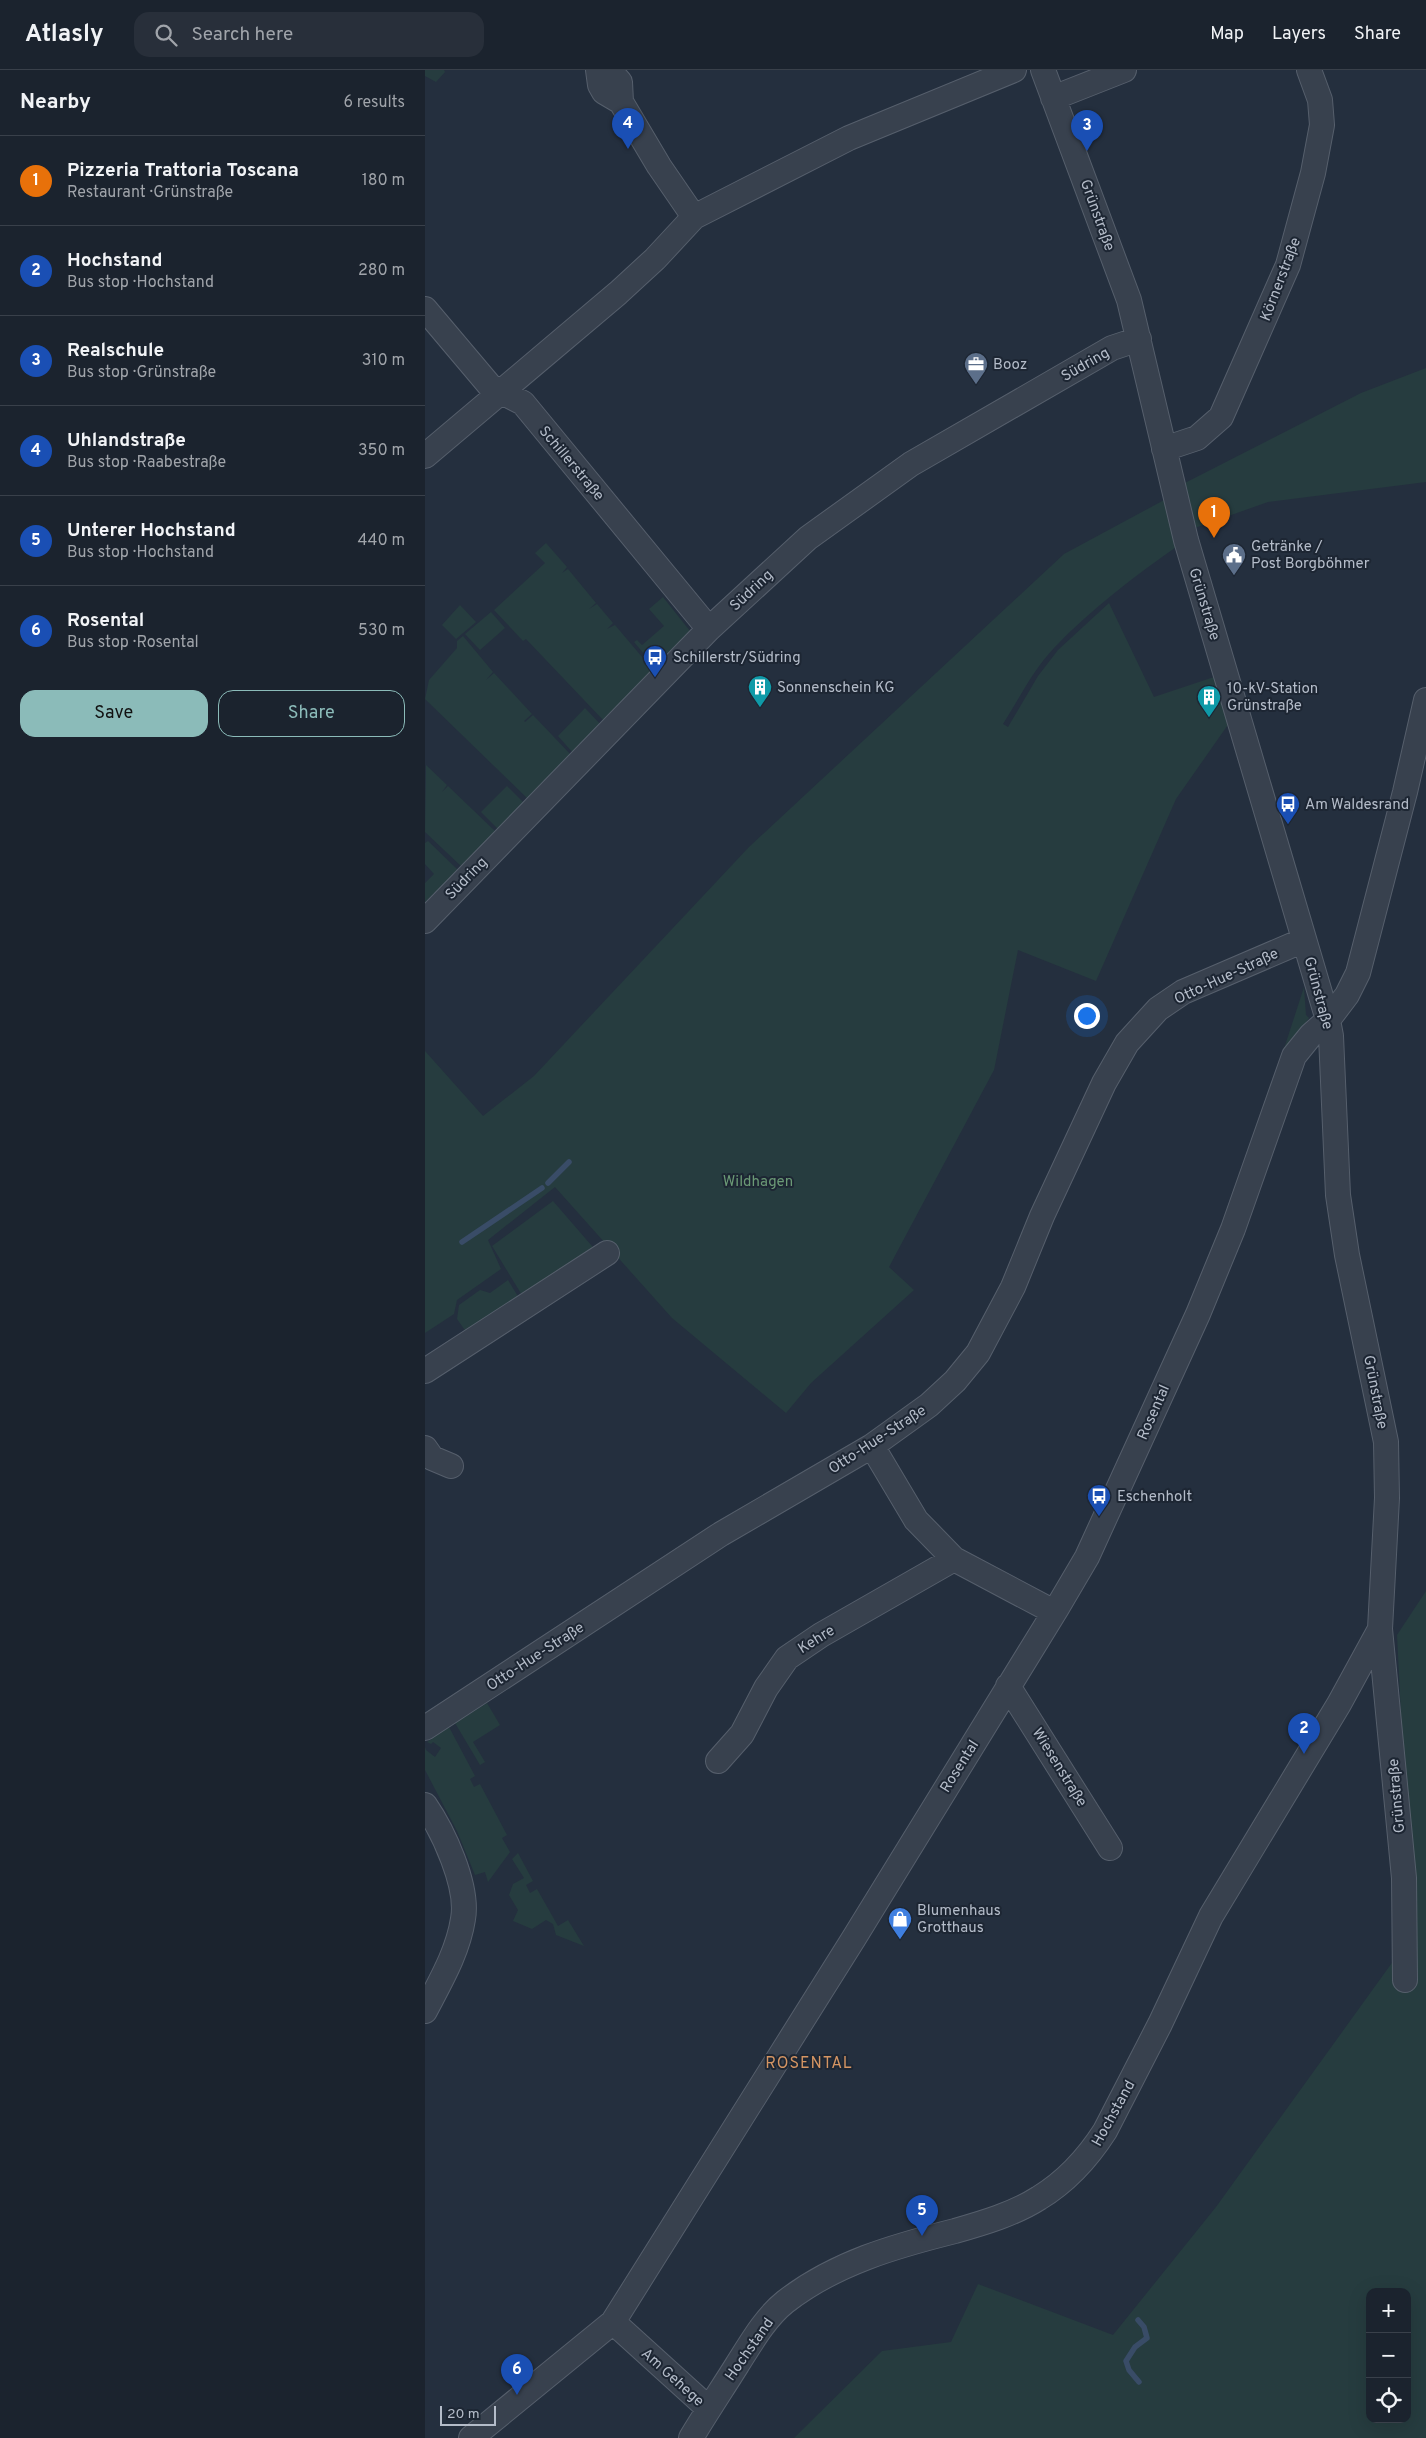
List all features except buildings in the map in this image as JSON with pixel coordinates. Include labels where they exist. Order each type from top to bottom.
[{"type":"street","points":[[598,70],[600,85],[604,92],[621,102]]},
{"type":"street","points":[[609,70],[620,82],[621,102],[659,166],[694,217]]},
{"type":"street","points":[[425,456],[503,392],[624,287],[660,254],[694,217],[849,138],[1014,70]]},
{"type":"street","name":"Grünstraße","points":[[1043,70],[1129,300],[1186,540],[1328,1020],[1331,1036],[1339,1195],[1347,1255],[1386,1442],[1387,1498],[1380,1629],[1404,1878],[1405,1980]]},
{"type":"street","points":[[1053,98],[1124,70]]},
{"type":"street","name":"Körnerstraße","points":[[1164,449],[1197,438],[1221,417],[1288,265],[1313,173],[1322,125],[1320,100],[1309,70]]},
{"type":"street","name":"Schillerstraße","points":[[425,309],[490,386],[523,403],[709,629]]},
{"type":"street","name":"Südring","points":[[425,921],[709,629],[808,538],[883,482],[1112,348],[1139,340]]},
{"type":"street","points":[[1328,1020],[1347,996],[1358,973],[1416,794],[1426,700]]},
{"type":"street","name":"Otto-Hue-Straße","points":[[425,1728],[721,1534],[872,1446],[929,1405],[955,1381],[978,1353],[1013,1288],[1042,1216],[1104,1083],[1127,1043],[1140,1026],[1158,1009],[1183,992],[1304,940]]},
{"type":"street","name":"Rosental","points":[[471,2438],[613,2322],[854,1938],[1054,1612],[1087,1557],[1198,1314],[1233,1229],[1290,1064],[1301,1046],[1328,1020]]},
{"type":"street","points":[[425,1371],[607,1253]]},
{"type":"street","points":[[872,1446],[916,1520],[954,1559],[1054,1612]]},
{"type":"street","points":[[425,1448],[432,1458],[451,1466]]},
{"type":"street","name":"Kehre","points":[[717,1761],[742,1734],[783,1662],[821,1635],[954,1559]]},
{"type":"street","name":"Hochstand","points":[[709,2409],[757,2333],[780,2306],[804,2289],[831,2272],[861,2259],[973,2226],[1023,2207],[1055,2188],[1082,2163],[1105,2131],[1229,1884],[1339,1704],[1380,1629]]},
{"type":"street","name":"Wiesenstraße","points":[[1008,1686],[1111,1848]]},
{"type":"street","points":[[425,1805],[443,1837],[455,1867],[464,1918],[452,1956],[425,2011]]},
{"type":"street","name":"Am Gehege","points":[[613,2322],[709,2409],[691,2438]]},
{"type":"green space","points":[[425,70],[444,70],[445,72],[436,82],[425,76]]},
{"type":"green space","points":[[1426,368],[1426,482],[1268,502],[1189,530],[1175,488],[1361,393]]},
{"type":"green space","name":"Wildhagen","points":[[1166,499],[1179,545],[1114,593],[1054,648],[1033,675],[1003,724],[1008,727],[1038,676],[1058,650],[1109,603],[1154,697],[1220,675],[1232,719],[1176,799],[1096,981],[1018,950],[994,1070],[889,1267],[914,1290],[811,1383],[786,1413],[672,1318],[555,1187],[488,1240],[501,1269],[457,1300],[454,1314],[425,1333],[425,1051],[483,1116],[534,1076],[749,847],[1064,554]]},
{"type":"green space","points":[[546,543],[567,567],[562,573],[568,569],[596,603],[589,609],[597,604],[613,623],[607,629],[615,625],[653,670],[604,721],[526,639],[523,641],[494,610],[545,563],[535,553]]},
{"type":"green space","points":[[663,597],[690,631],[655,667],[634,642],[637,640],[642,645],[664,626],[649,609]]},
{"type":"green space","points":[[460,605],[476,622],[456,639],[442,625]]},
{"type":"green space","points":[[491,612],[505,628],[480,650],[465,634]]},
{"type":"green space","points":[[463,636],[493,672],[486,680],[494,673],[532,714],[524,721],[533,715],[572,756],[529,800],[425,699],[429,680],[457,648],[457,641]]},
{"type":"green space","points":[[585,708],[602,726],[574,754],[558,736]]},
{"type":"green space","points":[[426,765],[447,785],[442,792],[448,786],[496,832],[462,867],[425,832]]},
{"type":"green space","points":[[507,786],[524,803],[498,829],[481,812]]},
{"type":"green space","points":[[428,841],[458,870],[425,902],[425,883],[434,874],[425,864],[425,843]]},
{"type":"green space","points":[[1304,987],[1306,1015],[1309,1018],[1281,1058]]},
{"type":"green space","points":[[553,1201],[598,1253],[525,1300],[492,1246]]},
{"type":"green space","points":[[508,1280],[522,1303],[469,1336],[457,1319],[459,1305],[480,1290],[490,1293]]},
{"type":"green space","points":[[1426,1591],[1426,2438],[794,2438],[882,2351],[951,2342],[978,2284],[1113,2335],[1216,2207],[1412,1935],[1397,1635]]},
{"type":"green space","points":[[487,1703],[500,1725],[473,1742],[485,1762],[480,1765],[455,1723]]},
{"type":"green space","points":[[449,1727],[475,1776],[470,1779],[474,1787],[480,1784],[507,1835],[502,1838],[510,1852],[488,1882],[485,1872],[475,1875],[457,1831],[425,1770],[425,1747],[435,1757],[441,1748],[433,1742],[431,1744],[427,1742]]},
{"type":"green space","points":[[518,1853],[533,1881],[526,1885],[530,1893],[537,1889],[558,1926],[568,1920],[584,1946],[556,1935],[553,1924],[546,1920],[532,1929],[513,1921],[518,1910],[509,1895],[513,1884],[524,1878],[512,1859]]},
{"type":"waterway","points":[[548,1183],[569,1162]]},
{"type":"waterway","points":[[462,1242],[542,1188]]},
{"type":"waterway","points":[[1138,2320],[1144,2327],[1147,2338],[1135,2347],[1126,2361],[1129,2370],[1139,2382]]},
{"type":"place","name":"Uhlandstraße","points":[[628,149]]},
{"type":"place","name":"Realschule","points":[[1087,151]]},
{"type":"place","name":"Booz","points":[[976,385]]},
{"type":"place","name":"Pizzeria Trattoria Toscana","points":[[1214,538]]},
{"type":"place","name":"Getränke / Post Borgböhmer","points":[[1234,576]]},
{"type":"place","name":"Schillerstr/Südring","points":[[655,678]]},
{"type":"place","name":"Sonnenschein KG","points":[[760,708]]},
{"type":"place","name":"10-kV-Station Grünstraße","points":[[1209,718]]},
{"type":"place","name":"Am Waldesrand","points":[[1288,825]]},
{"type":"place","name":"Eschenholt","points":[[1099,1517]]},
{"type":"place","name":"Hochstand","points":[[1304,1754]]},
{"type":"place","name":"Blumenhaus Grotthaus","points":[[900,1940]]},
{"type":"place","name":"Unterer Hochstand","points":[[922,2236]]},
{"type":"place","name":"Rosental","points":[[517,2395]]},
{"type":"district","name":"ROSENTAL","points":[[809,2062]]}]
